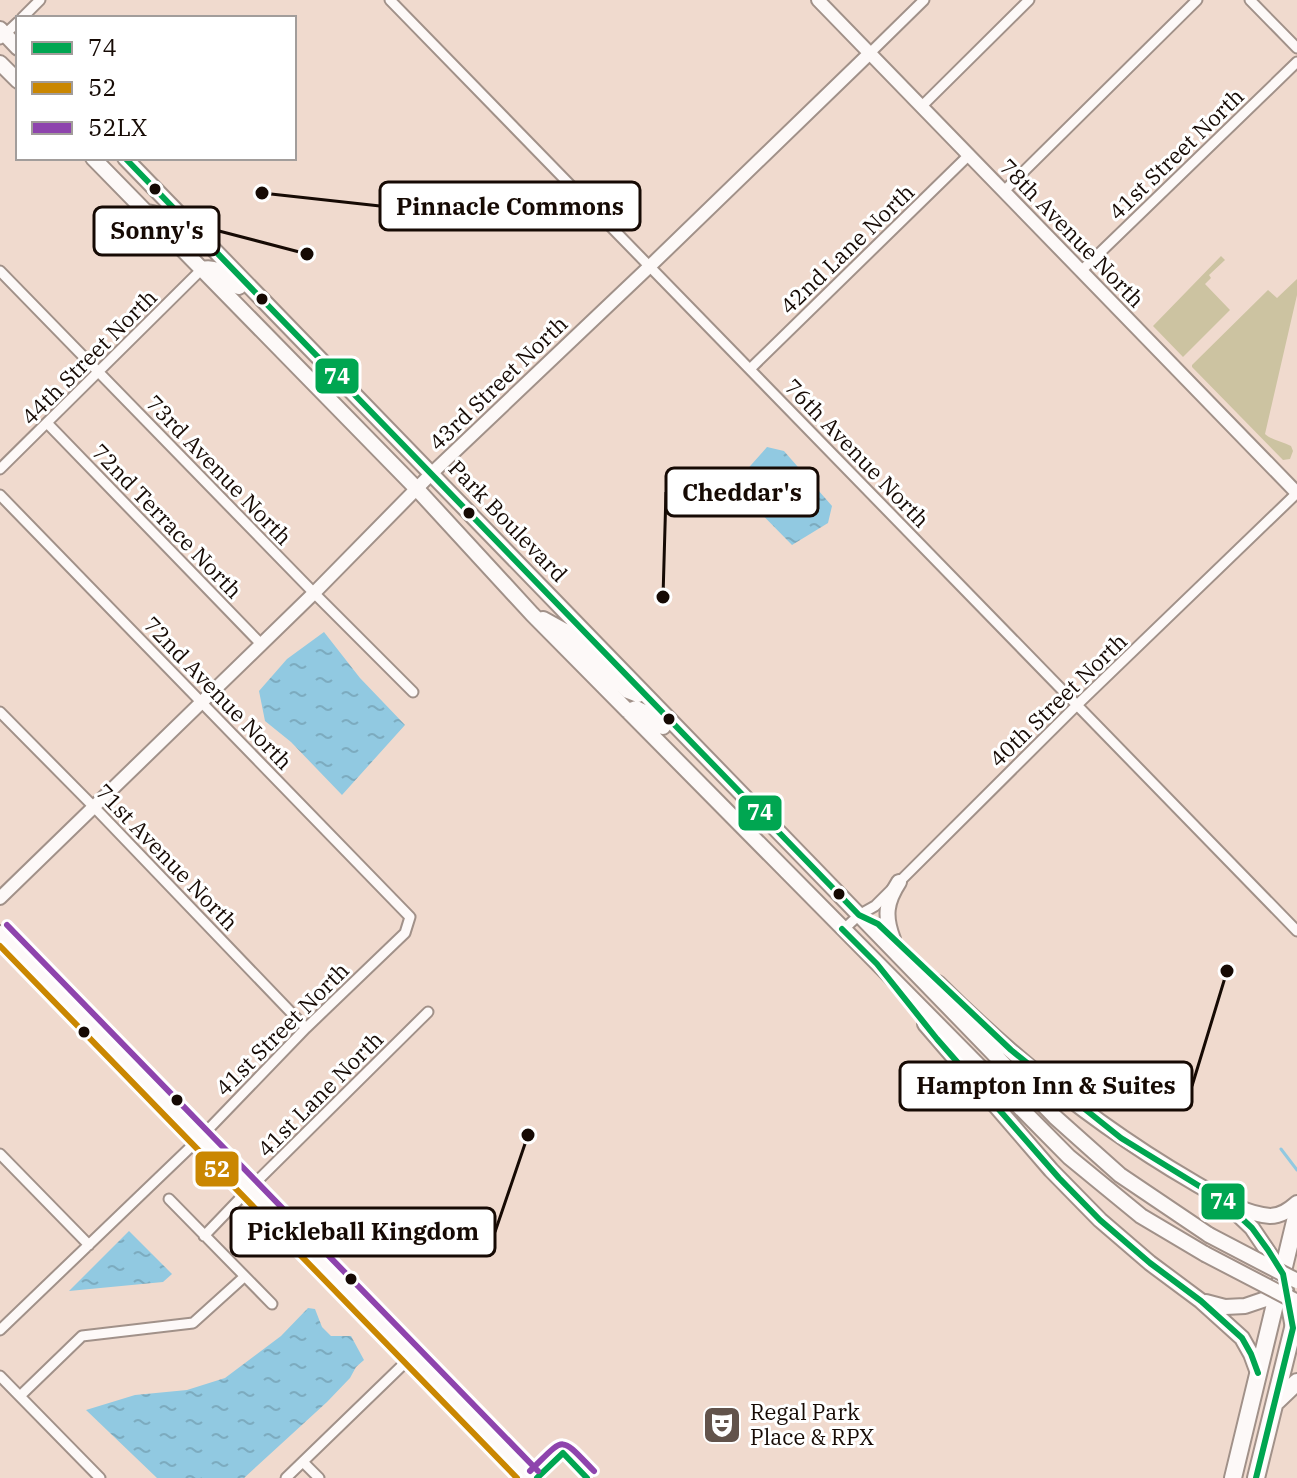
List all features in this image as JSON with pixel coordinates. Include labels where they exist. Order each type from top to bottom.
[{"type":"highway","points":[[1256,1478],[1275,1403],[1292,1296],[1287,1256],[1297,1213]]},
{"type":"highway","points":[[1233,1478],[1271,1320],[1292,1296]]},
{"type":"highway","points":[[1275,1403],[1297,1382]]},
{"type":"main road","points":[[0,63],[16,79]]},
{"type":"main road","name":"Park Boulevard","points":[[95,160],[417,489],[532,614],[877,964]]},
{"type":"main road","name":"Park Boulevard","points":[[127,160],[859,915]]},
{"type":"main road","points":[[146,212],[156,213],[185,233],[201,236]]},
{"type":"main road","points":[[202,269],[210,267],[242,289],[255,291]]},
{"type":"main road","points":[[532,614],[572,635],[628,691],[638,695],[642,691]]},
{"type":"main road","points":[[628,711],[636,708],[652,716],[736,802],[764,816]]},
{"type":"main road","points":[[893,939],[888,907],[899,882]]},
{"type":"main road","points":[[859,915],[878,924],[982,1023],[1064,1094],[1121,1138],[1222,1200],[1250,1211],[1272,1216],[1287,1212],[1297,1203]]},
{"type":"main road","points":[[859,915],[1055,1117],[1120,1175],[1292,1296]]},
{"type":"main road","points":[[877,964],[1069,1157],[1141,1216],[1205,1254],[1292,1296]]},
{"type":"main road","points":[[877,964],[937,1039],[1059,1178],[1100,1220],[1242,1338],[1258,1373]]},
{"type":"main road","points":[[1222,1200],[1252,1228],[1292,1296]]},
{"type":"main road","points":[[1201,1301],[1225,1307],[1245,1306],[1292,1296]]},
{"type":"street","points":[[24,16],[40,0]]},
{"type":"street","name":"76th Avenue North","points":[[390,0],[1297,931]]},
{"type":"street","name":"78th Avenue North","points":[[818,0],[1297,493]]},
{"type":"street","name":"43rd Street North","points":[[0,898],[314,593],[432,473],[924,0]]},
{"type":"street","points":[[922,106],[1029,0]]},
{"type":"street","points":[[1004,191],[1197,0]]},
{"type":"street","points":[[1250,0],[1297,48]]},
{"type":"street","name":"41st Street North","points":[[1081,271],[1297,62]]},
{"type":"street","name":"42nd Lane North","points":[[750,369],[969,155]]},
{"type":"street","name":"44th Street North","points":[[0,469],[202,269]]},
{"type":"street","name":"73rd Avenue North","points":[[0,271],[413,692]]},
{"type":"street","name":"72nd Terrace North","points":[[48,424],[261,644]]},
{"type":"street","name":"40th Street North","points":[[843,930],[875,906],[1297,493]]},
{"type":"street","name":"72nd Avenue North","points":[[0,495],[410,917]]},
{"type":"street","name":"71st Avenue North","points":[[0,712],[306,1028]]},
{"type":"street","name":"41st Street North","points":[[0,1330],[200,1138],[306,1028],[405,933],[410,917]]},
{"type":"street","points":[[0,932],[531,1478]]},
{"type":"street","name":"41st Lane North","points":[[204,1236],[428,1012]]},
{"type":"street","points":[[0,1154],[89,1245]]},
{"type":"street","points":[[169,1199],[272,1304]]},
{"type":"street","points":[[20,1396],[82,1336],[193,1323],[244,1277]]},
{"type":"street","points":[[286,1478],[412,1356]]},
{"type":"street","points":[[0,1376],[100,1478]]},
{"type":"street","points":[[303,1462],[319,1478]]},
{"type":"shaded area","points":[[1221,256],[1225,260],[1209,275],[1211,278],[1205,284],[1230,310],[1183,357],[1153,326]]},
{"type":"shaded area","points":[[1297,279],[1297,295],[1265,434],[1291,446],[1290,459],[1283,460],[1192,365],[1268,290],[1277,298]]},
{"type":"water","points":[[767,447],[784,451],[832,506],[828,523],[792,545],[741,493],[743,474]]},
{"type":"water","points":[[324,632],[360,678],[405,725],[342,795],[291,742],[265,721],[259,691],[287,659]]},
{"type":"water","points":[[129,1231],[172,1274],[163,1282],[69,1291]]},
{"type":"water","points":[[308,1308],[315,1309],[322,1327],[331,1336],[351,1336],[364,1360],[327,1402],[244,1478],[157,1478],[86,1410],[135,1395],[187,1390],[225,1378],[281,1336]]},
{"type":"waterway","points":[[1281,1149],[1297,1170]]},
{"type":"transit line","name":"74","points":[[127,160],[859,915],[878,924],[1011,1050],[1121,1138],[1222,1200],[1252,1228],[1283,1274],[1293,1328],[1256,1478]]},
{"type":"transit line","name":"52LX","points":[[7,925],[538,1471]]},
{"type":"transit line","name":"74","points":[[842,929],[877,964],[937,1039],[1100,1220],[1242,1338],[1258,1373]]},
{"type":"transit line","name":"52","points":[[0,946],[517,1478]]},
{"type":"transit line","name":"52LX","points":[[530,1471],[562,1444],[594,1471]]},
{"type":"transit line","name":"74","points":[[537,1478],[563,1453],[587,1478]]},
{"type":"place","name":"Pinnacle Commons","points":[[262,193]]},
{"type":"place","name":"Sonny's","points":[[307,254]]},
{"type":"place","name":"Cheddar's","points":[[663,597]]},
{"type":"place","name":"Hampton Inn & Suites","points":[[1227,971]]},
{"type":"place","name":"Pickleball Kingdom","points":[[528,1135]]},
{"type":"place","name":"Regal Park Place & RPX","points":[[722,1425]]}]
